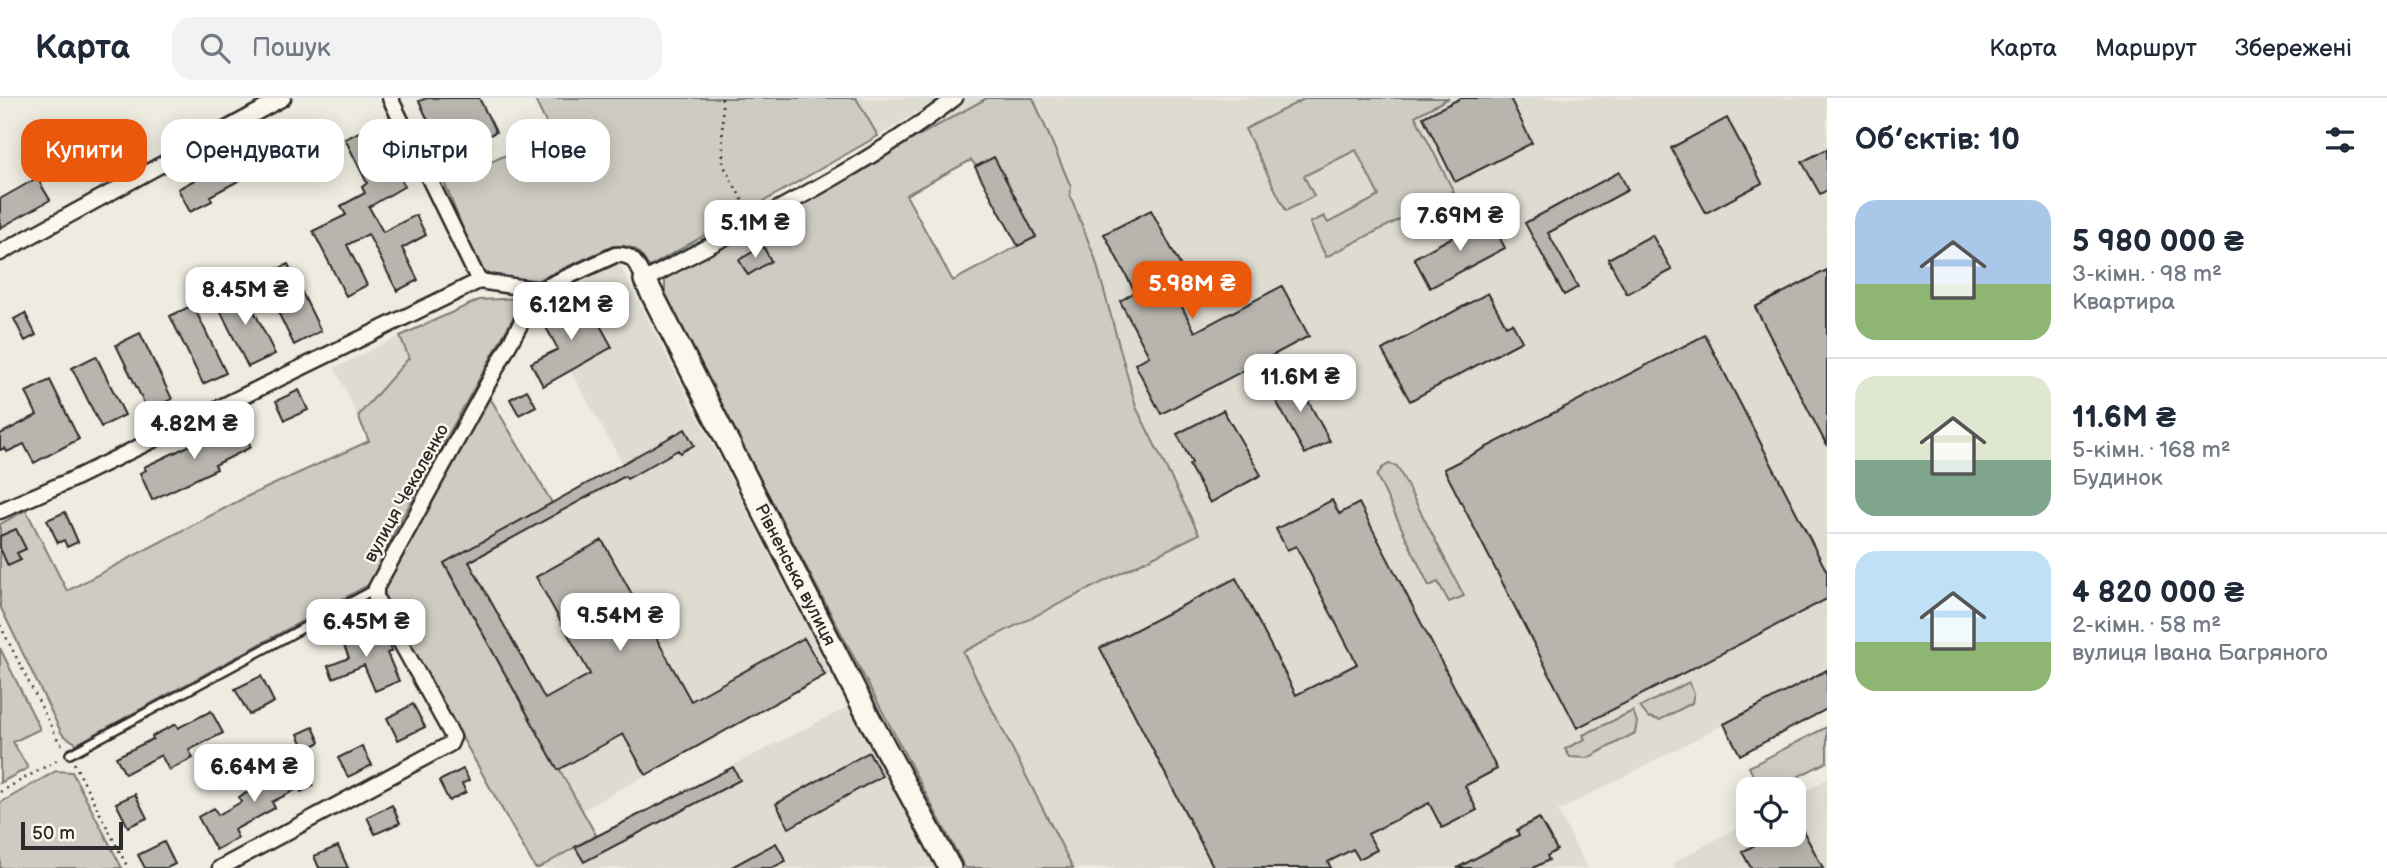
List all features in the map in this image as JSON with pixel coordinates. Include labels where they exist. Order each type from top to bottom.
[{"type":"street","points":[[0,253],[283,98]]},
{"type":"street","points":[[390,98],[479,281]]},
{"type":"street","points":[[0,511],[69,481],[479,281],[539,290],[615,255],[625,254],[633,259],[645,280],[857,163],[928,119],[955,98]]},
{"type":"street","name":"Рівненська вулиця","points":[[645,280],[863,707],[950,868]]},
{"type":"street","name":"вулиця Чекаленко","points":[[220,868],[450,744],[453,737],[376,598],[376,589],[539,290]]},
{"type":"lane","points":[[69,754],[376,589]]},
{"type":"path","points":[[722,98],[723,164],[754,220]]},
{"type":"path","points":[[0,792],[69,754]]},
{"type":"shaded area","points":[[534,98],[856,98],[878,136],[649,267],[635,249],[613,246],[538,280],[489,277],[478,266],[444,182],[492,182],[492,161],[506,155],[506,182],[610,182],[610,119],[544,119]]},
{"type":"shaded area","points":[[856,98],[987,98],[943,122],[933,103],[878,136]]},
{"type":"shaded area","points":[[987,98],[1033,98],[1071,187],[1070,195],[1095,258],[1136,407],[1199,534],[963,652],[1073,868],[965,868],[665,299],[665,276]],"holes":[[[971,160],[1036,236],[953,281],[906,195]]]},
{"type":"shaded area","points":[[1033,98],[1827,98],[1827,670],[1558,811],[1587,868],[1073,868],[963,652],[1198,534],[1136,407],[1095,258],[1070,194],[1071,187]]},
{"type":"shaded area","points":[[1306,98],[1449,98],[1415,116],[1454,192],[1326,257],[1310,223],[1324,216],[1328,223],[1379,196],[1356,150],[1304,176],[1314,196],[1286,211],[1245,129]]},
{"type":"shaded area","points":[[618,262],[831,673],[581,811],[444,563],[623,464],[536,310]]},
{"type":"shaded area","points":[[524,298],[396,529],[370,584],[77,744],[62,734],[0,606],[0,524],[26,510],[67,591],[246,497],[369,441],[358,416],[409,358],[400,336],[479,300]]},
{"type":"shaded area","points":[[400,336],[409,358],[358,416],[335,368]]},
{"type":"shaded area","points":[[489,396],[552,503],[444,564],[596,835],[539,868],[535,868],[382,590]]},
{"type":"shaded area","points":[[1389,464],[1397,466],[1464,596],[1449,602],[1438,582],[1429,586],[1377,476],[1382,468]]},
{"type":"shaded area","points":[[0,648],[40,729],[13,742],[28,768],[0,783]]},
{"type":"shaded area","points":[[1689,682],[1694,693],[1692,703],[1660,720],[1648,717],[1640,707]]},
{"type":"shaded area","points":[[850,706],[940,868],[539,868],[596,835]]},
{"type":"shaded area","points":[[1633,711],[1637,722],[1635,733],[1588,758],[1570,757],[1565,749],[1585,739],[1583,735]]},
{"type":"shaded area","points":[[1827,727],[1827,762],[1798,777],[1754,777],[1749,767]]},
{"type":"shaded area","points":[[56,771],[72,772],[122,868],[0,868],[0,803]]},
{"type":"shaded area","points":[[1827,779],[1827,868],[1675,868],[1673,863],[1736,829],[1736,847],[1806,847],[1806,790]]},
{"type":"building","points":[[427,98],[479,98],[490,119],[427,119],[419,101]]},
{"type":"building","points":[[1461,98],[1510,98],[1532,143],[1455,182],[1423,117]]},
{"type":"building","points":[[1727,118],[1762,183],[1706,213],[1671,148]]},
{"type":"building","points":[[358,132],[358,165],[345,139]]},
{"type":"building","points":[[1827,149],[1827,190],[1820,194],[1802,162]]},
{"type":"building","points":[[994,157],[1036,237],[1018,246],[975,167]]},
{"type":"building","points":[[1619,172],[1628,190],[1548,233],[1578,287],[1564,295],[1525,223]]},
{"type":"building","points":[[30,182],[39,182],[50,200],[0,228],[0,199]]},
{"type":"building","points":[[191,182],[236,182],[210,196],[212,201],[190,212],[178,189]]},
{"type":"building","points":[[403,182],[405,186],[369,207],[383,232],[416,215],[426,235],[402,248],[418,280],[397,291],[368,234],[347,245],[367,285],[346,296],[313,231],[346,215],[341,206],[365,193],[362,187],[367,183]]},
{"type":"building","points":[[1151,210],[1187,278],[1171,286],[1195,332],[1282,286],[1309,336],[1161,414],[1135,364],[1149,356],[1120,301],[1135,292],[1104,234]]},
{"type":"building","points":[[1489,217],[1505,248],[1430,288],[1414,258]]},
{"type":"building","points":[[1652,235],[1672,270],[1627,294],[1608,259]]},
{"type":"building","points":[[763,246],[771,261],[748,275],[739,260]]},
{"type":"building","points":[[288,264],[321,331],[294,345],[261,277]]},
{"type":"building","points":[[1827,270],[1827,446],[1755,307]]},
{"type":"building","points":[[242,286],[275,354],[248,367],[215,300]]},
{"type":"building","points":[[1488,293],[1506,326],[1512,323],[1522,341],[1410,401],[1382,350]]},
{"type":"building","points":[[585,298],[612,347],[543,386],[531,363],[558,349],[543,322]]},
{"type":"building","points":[[193,305],[226,373],[203,384],[170,316]]},
{"type":"building","points":[[25,313],[36,335],[25,341],[14,319]]},
{"type":"building","points":[[140,333],[172,399],[148,411],[116,345]]},
{"type":"building","points":[[1705,335],[1827,572],[1827,599],[1577,728],[1444,469]]},
{"type":"building","points":[[96,356],[125,415],[101,427],[72,368]]},
{"type":"building","points":[[1294,375],[1330,441],[1305,454],[1269,388]]},
{"type":"building","points":[[50,380],[79,439],[34,463],[24,444],[7,452],[5,448],[0,450],[0,434],[37,415],[26,392]]},
{"type":"building","points":[[299,390],[308,410],[285,420],[276,401]]},
{"type":"building","points":[[527,390],[536,406],[519,415],[510,399]]},
{"type":"building","points":[[1223,410],[1261,475],[1210,503],[1189,465],[1192,463],[1177,434]]},
{"type":"building","points":[[237,419],[251,447],[215,465],[217,469],[152,500],[140,473],[146,470],[144,467],[197,442],[198,445],[220,435],[217,430]]},
{"type":"building","points":[[685,429],[694,445],[680,453],[678,450],[627,479],[625,476],[469,562],[545,699],[590,674],[536,577],[602,540],[691,701],[804,638],[825,675],[646,775],[623,734],[558,770],[444,563]]},
{"type":"building","points":[[1332,500],[1339,514],[1359,503],[1497,769],[1465,786],[1477,810],[1442,828],[1429,803],[1368,834],[1377,850],[1359,859],[1353,849],[1328,862],[1331,868],[1214,868],[1100,648],[1236,578],[1296,695],[1357,664],[1296,546],[1287,550],[1276,529]]},
{"type":"building","points":[[65,512],[78,542],[67,547],[64,540],[58,543],[47,520]]},
{"type":"building","points":[[16,529],[26,549],[17,553],[21,560],[8,566],[0,548],[0,536]]},
{"type":"building","points":[[356,624],[366,648],[388,639],[392,651],[387,653],[399,681],[375,691],[364,665],[333,678],[328,666],[349,658],[338,631]]},
{"type":"building","points":[[1827,670],[1827,709],[1740,755],[1724,724]]},
{"type":"building","points":[[261,676],[274,702],[249,715],[235,689]]},
{"type":"building","points":[[413,704],[425,727],[398,740],[387,718]]},
{"type":"building","points":[[211,711],[223,733],[189,750],[193,758],[169,770],[161,755],[125,774],[116,757],[176,724],[178,728]]},
{"type":"building","points":[[313,727],[320,742],[305,750],[298,734]]},
{"type":"building","points":[[362,746],[372,765],[348,777],[338,758]]},
{"type":"building","points":[[869,752],[882,776],[789,828],[776,804]]},
{"type":"building","points":[[298,758],[313,786],[301,792],[299,788],[272,802],[275,808],[234,830],[238,838],[216,850],[198,817],[214,808],[218,815],[241,802],[239,797],[279,776],[276,770]]},
{"type":"building","points":[[733,767],[740,780],[584,862],[575,847]]},
{"type":"building","points":[[463,769],[469,780],[462,784],[466,792],[449,801],[439,781]]},
{"type":"building","points":[[135,794],[147,818],[128,827],[116,803]]},
{"type":"building","points":[[392,805],[400,823],[375,834],[367,817]]},
{"type":"building","points":[[1539,818],[1557,850],[1547,856],[1549,860],[1533,868],[1457,868],[1519,835],[1517,830]]},
{"type":"building","points":[[1806,836],[1823,868],[1751,868],[1742,852],[1751,847],[1806,847]]},
{"type":"building","points":[[164,842],[175,864],[167,868],[145,868],[138,855]]},
{"type":"building","points":[[776,843],[786,861],[772,868],[730,868]]},
{"type":"building","points":[[338,846],[348,868],[319,868],[314,856]]}]
